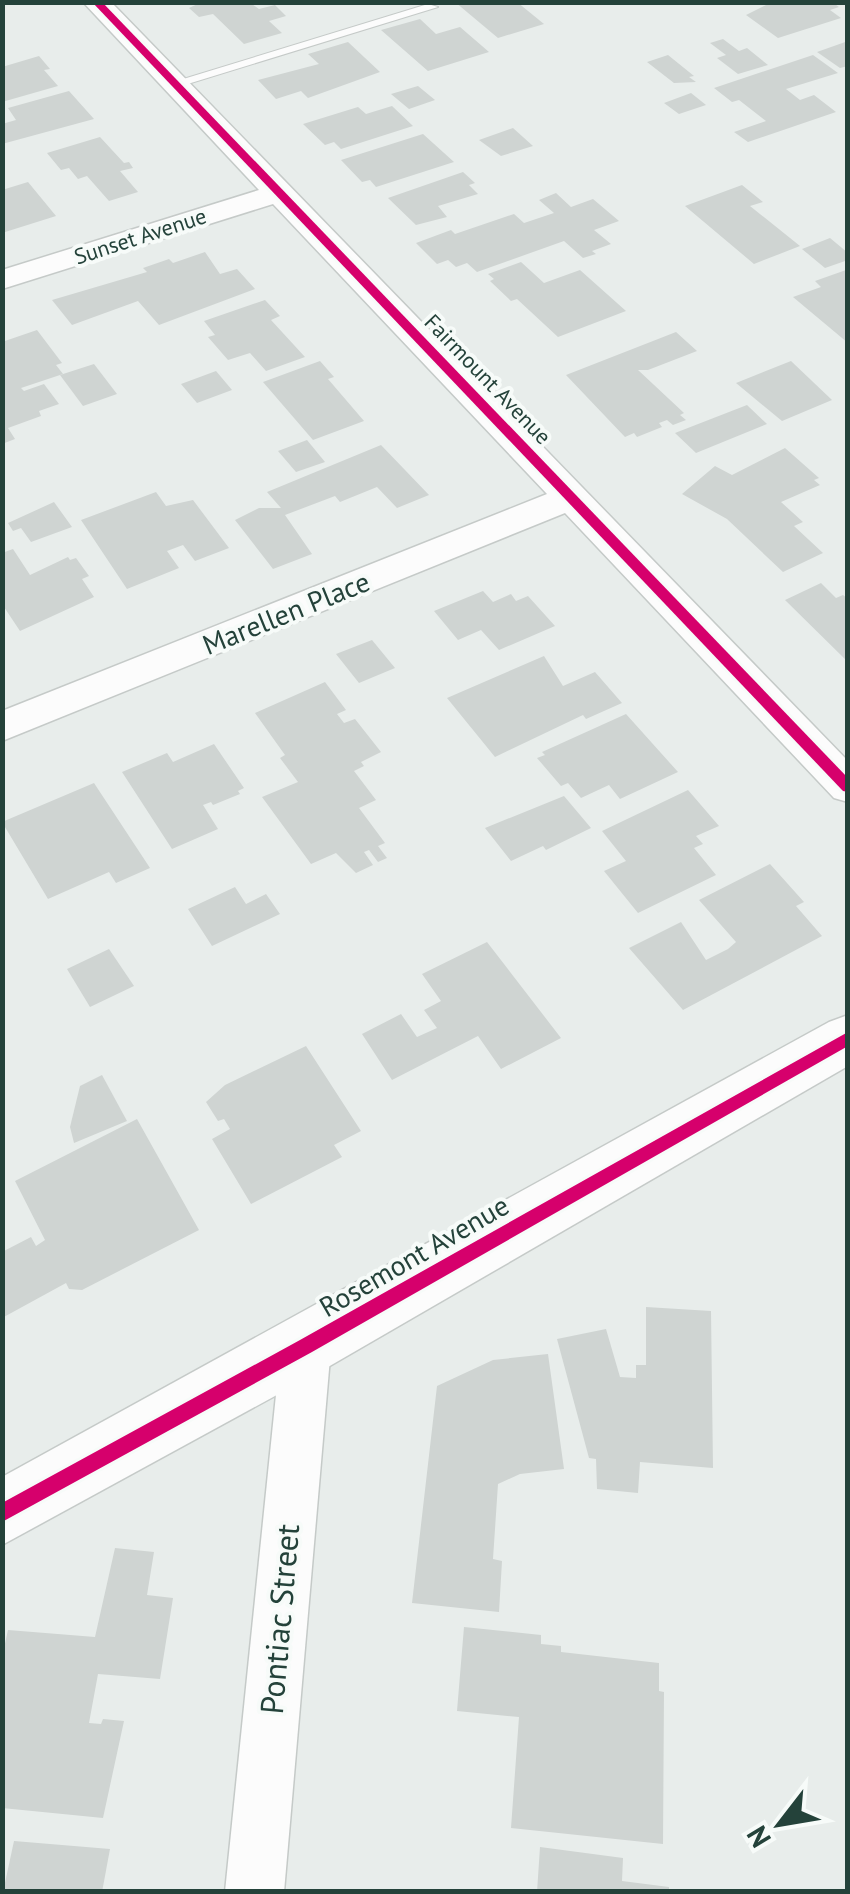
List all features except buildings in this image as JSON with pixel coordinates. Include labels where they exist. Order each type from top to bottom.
[{"type":"street","name":"Fairmount Avenue","points":[[96,2],[848,787]]},
{"type":"street","name":"Sunset Avenue","points":[[2,280],[278,193]]},
{"type":"street","name":"Marellen Place","points":[[2,727],[570,498]]},
{"type":"street","name":"Rosemont Avenue","points":[[2,1513],[306,1346],[848,1038]]},
{"type":"street","name":"Pontiac Street","points":[[254,1892],[306,1346]]},
{"type":"lane","points":[[174,84],[432,7]]},
{"type":"cycle path","points":[[96,2],[848,787]]},
{"type":"cycle path","points":[[2,1513],[306,1346],[848,1038]]}]
